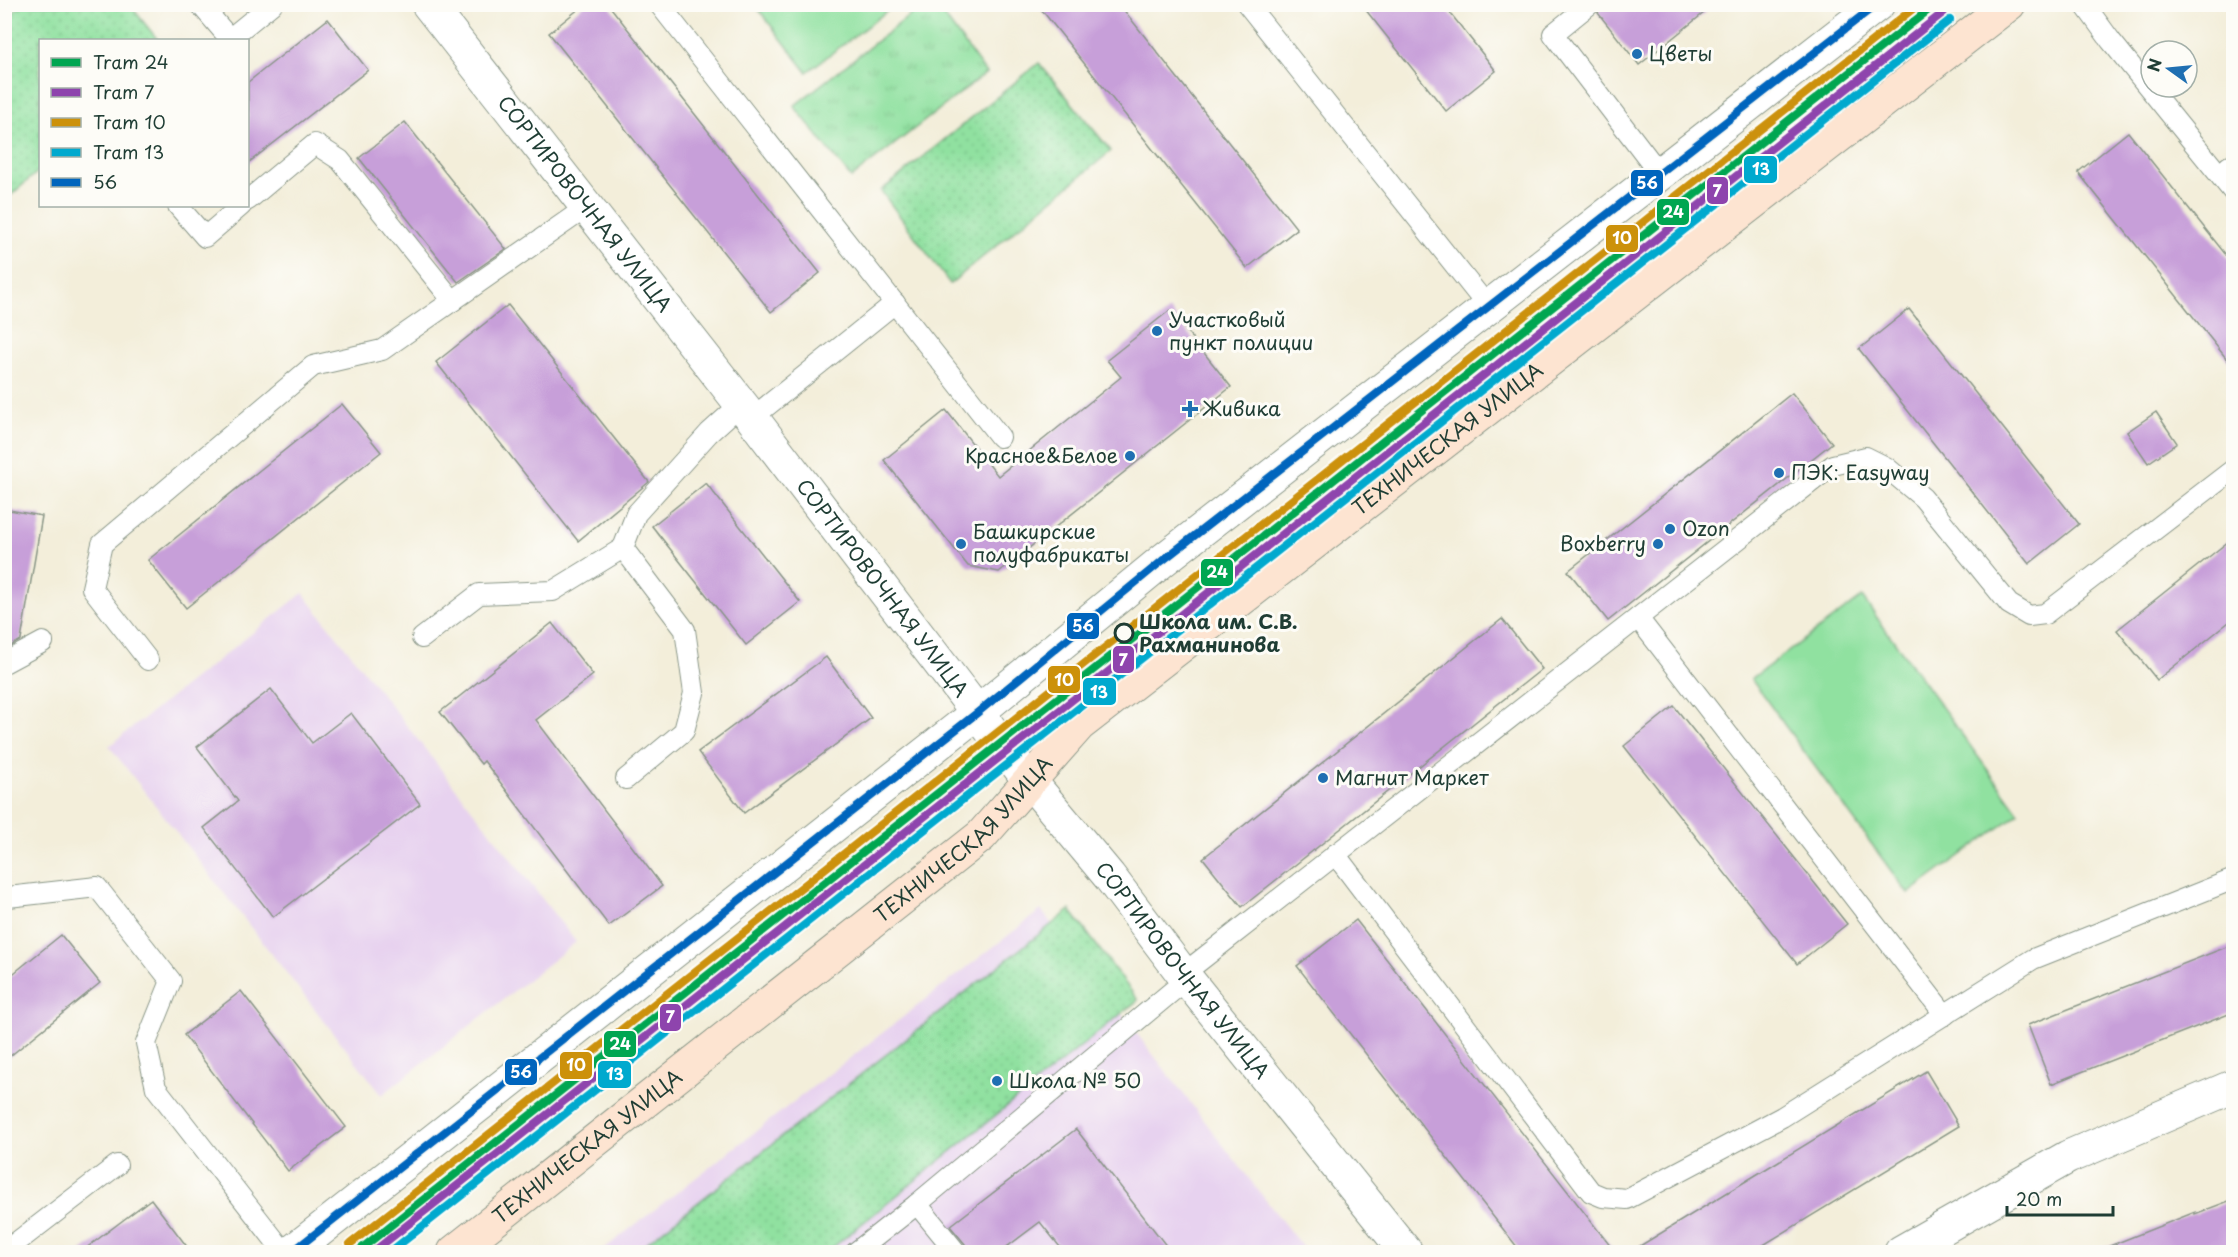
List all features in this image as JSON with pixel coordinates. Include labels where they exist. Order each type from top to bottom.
[{"type":"main road","name":"ТЕХНИЧЕСКАЯ УЛИЦА","points":[[454,1252],[981,836],[1078,725],[2009,4]]},
{"type":"street","name":"СОРТИРОВОЧНАЯ УЛИЦА","points":[[428,4],[746,411],[1029,780],[1108,876],[1406,1252]]},
{"type":"street","points":[[292,1252],[977,713],[1162,561],[1878,4]]},
{"type":"street","points":[[1901,1252],[2068,1157],[2234,1086]]},
{"type":"lane","points":[[200,4],[228,39]]},
{"type":"lane","points":[[230,39],[272,4]]},
{"type":"lane","points":[[659,4],[1000,437]]},
{"type":"lane","points":[[1247,4],[1488,307]]},
{"type":"lane","points":[[1590,4],[1553,34],[1660,174]]},
{"type":"lane","points":[[2084,4],[2234,193]]},
{"type":"lane","points":[[249,199],[315,144],[340,160],[453,301]]},
{"type":"lane","points":[[179,207],[205,237],[241,207]]},
{"type":"lane","points":[[148,660],[92,588],[102,544],[314,366],[382,350],[587,207]]},
{"type":"lane","points":[[422,638],[479,594],[553,591],[623,548],[636,514],[709,433],[746,411],[895,303]]},
{"type":"lane","points":[[856,1252],[917,1204],[1185,976],[1335,854],[1833,465],[1866,457],[1886,467],[1923,498],[2009,604],[2030,616],[2045,614],[2234,469]]},
{"type":"lane","points":[[623,548],[685,630],[694,693],[684,731],[626,779]]},
{"type":"lane","points":[[1638,618],[1945,1015]]},
{"type":"lane","points":[[4,663],[44,642]]},
{"type":"lane","points":[[1335,854],[1591,1192],[1603,1197],[1627,1199],[1782,1117],[2033,959],[2234,879]]},
{"type":"lane","points":[[4,900],[8,897],[97,886],[171,981],[146,1043],[156,1088],[284,1252]]},
{"type":"lane","points":[[4,1252],[117,1165]]},
{"type":"lane","points":[[917,1204],[956,1252]]},
{"type":"shaded area","points":[[303,593],[576,942],[382,1095],[109,746]]},
{"type":"shaded area","name":"Школа № 50","points":[[1041,910],[1306,1252],[600,1252]]},
{"type":"green space","points":[[22,5],[130,5],[157,39],[39,39],[39,171],[5,200],[5,19]]},
{"type":"green space","points":[[755,5],[895,5],[807,72]]},
{"type":"green space","points":[[923,5],[936,5],[986,73],[851,178],[794,106]]},
{"type":"green space","points":[[1039,63],[1111,151],[950,284],[881,191]]},
{"type":"green space","points":[[1862,597],[2019,813],[1908,894],[1751,679]]},
{"type":"green space","points":[[1070,910],[1138,1000],[827,1252],[635,1252]]},
{"type":"building","points":[[585,4],[608,4],[820,273],[771,312],[549,33]]},
{"type":"building","points":[[1037,4],[1119,4],[1297,229],[1247,268]]},
{"type":"building","points":[[1361,4],[1443,4],[1496,71],[1446,111]]},
{"type":"building","points":[[1602,4],[1715,4],[1639,65],[1598,13]]},
{"type":"building","points":[[328,19],[368,70],[249,162],[249,81]]},
{"type":"building","points":[[405,122],[506,249],[458,282],[359,158]]},
{"type":"building","points":[[2128,132],[2234,265],[2234,368],[2078,172]]},
{"type":"building","points":[[508,305],[649,482],[578,541],[436,362]]},
{"type":"building","points":[[1909,309],[2079,524],[2029,564],[1859,349]]},
{"type":"building","points":[[1170,310],[1231,387],[999,572],[968,566],[884,460],[946,410],[998,476],[1121,377],[1107,360]]},
{"type":"building","points":[[1792,393],[1832,443],[1608,621],[1568,571]]},
{"type":"building","points":[[342,404],[381,452],[186,608],[148,560]]},
{"type":"building","points":[[2156,412],[2177,443],[2148,463],[2127,432]]},
{"type":"building","points":[[706,483],[800,602],[746,645],[652,526]]},
{"type":"building","points":[[4,509],[42,516],[21,640],[11,646],[4,645]]},
{"type":"building","points":[[2234,537],[2234,618],[2157,680],[2117,630]]},
{"type":"building","points":[[1502,619],[1542,669],[1242,907],[1203,858]]},
{"type":"building","points":[[552,623],[593,675],[536,720],[662,886],[609,926],[484,761],[481,764],[440,712]]},
{"type":"building","points":[[826,657],[871,718],[744,813],[698,752]]},
{"type":"building","points":[[271,689],[312,743],[351,713],[420,804],[273,917],[204,828],[238,801],[197,747]]},
{"type":"building","points":[[1674,706],[1847,924],[1797,964],[1624,746]]},
{"type":"building","points":[[1356,920],[1615,1252],[1521,1252],[1297,966]]},
{"type":"building","points":[[61,935],[100,983],[4,1061],[4,981]]},
{"type":"building","points":[[2234,944],[2234,1012],[2051,1084],[2028,1025]]},
{"type":"building","points":[[241,991],[346,1127],[288,1171],[184,1035]]},
{"type":"building","points":[[1926,1071],[1959,1126],[1752,1252],[1630,1252]]},
{"type":"building","points":[[1076,1129],[1171,1252],[1064,1252],[1040,1222],[1000,1252],[968,1252],[965,1244],[950,1226]]},
{"type":"building","points":[[151,1199],[191,1252],[81,1252]]},
{"type":"building","points":[[2234,1199],[2234,1252],[2097,1252],[2195,1212],[2195,1214]]},
{"type":"tram line","name":"10","points":[[350,1244],[1919,4]]},
{"type":"tram line","name":"24","points":[[357,1252],[1936,4]]},
{"type":"tram line","name":"7","points":[[373,1252],[1944,12]]},
{"type":"tram line","name":"13","points":[[390,1252],[1950,20]]},
{"type":"transit line","name":"56","points":[[292,1252],[977,713],[1162,561],[1877,4]]},
{"type":"place","name":"Цветы","points":[[1637,54]]},
{"type":"place","name":"Участковый пункт полиции","points":[[1157,331]]},
{"type":"place","name":"Живика","points":[[1190,409]]},
{"type":"place","name":"Красное&Белое","points":[[1130,456]]},
{"type":"place","name":"ПЭК: Easyway","points":[[1779,473]]},
{"type":"place","name":"Ozon","points":[[1670,529]]},
{"type":"place","name":"Башкирские полуфабрикаты","points":[[961,544]]},
{"type":"place","name":"Boxberry","points":[[1658,544]]},
{"type":"place","name":"Школа им. С.В. Рахманинова","points":[[1124,633]]},
{"type":"place","name":"Магнит Маркет","points":[[1323,778]]},
{"type":"place","name":"Школа № 50","points":[[997,1081]]}]
